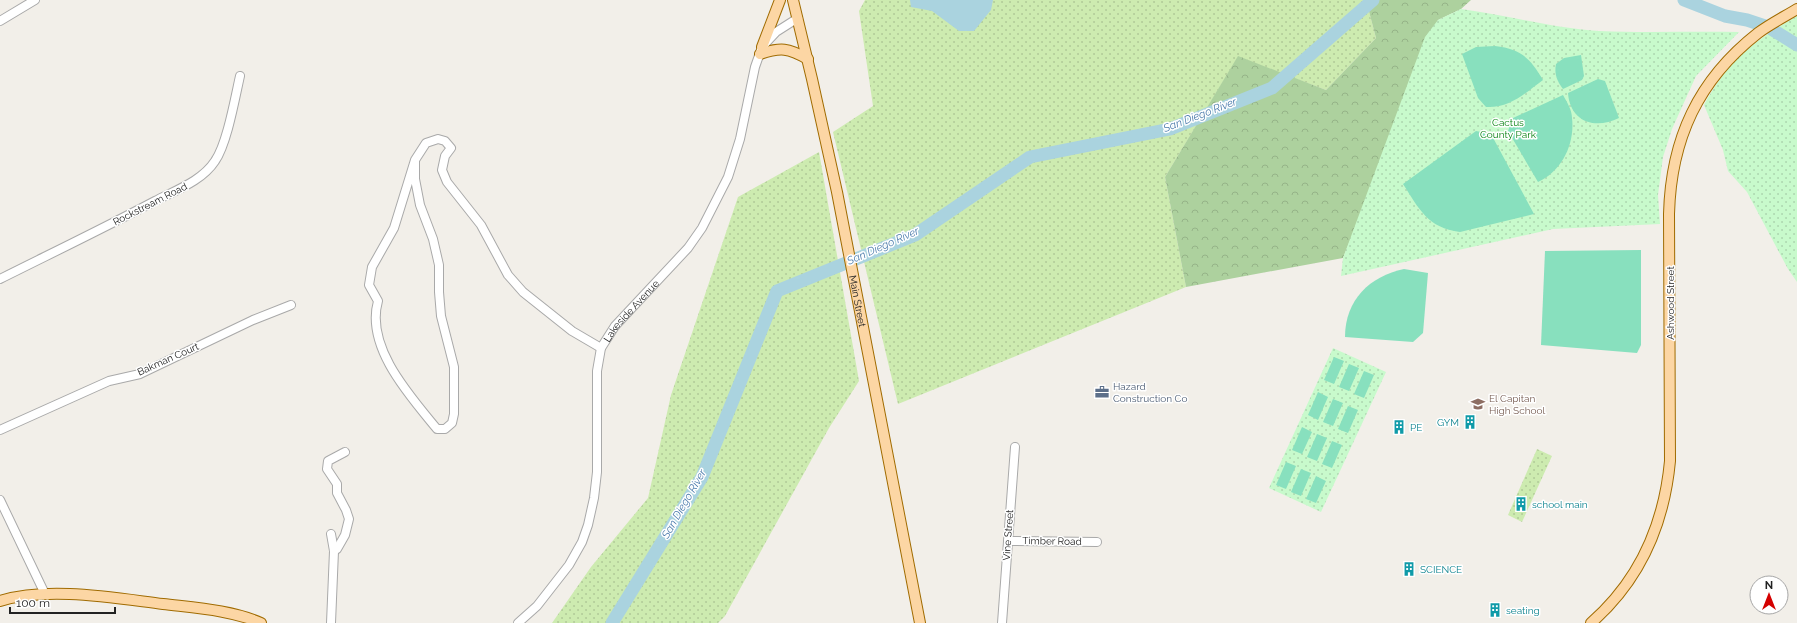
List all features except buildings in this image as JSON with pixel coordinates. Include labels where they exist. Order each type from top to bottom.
[{"type":"main road","points":[[780,0],[761,50],[792,50],[808,59]]},
{"type":"main road","name":"Main Street","points":[[793,0],[808,59],[823,129],[920,623]]},
{"type":"main road","name":"Ashwood Street","points":[[1591,623],[1627,584],[1639,566],[1657,527],[1668,488],[1670,461],[1670,194],[1679,144],[1698,101],[1731,56],[1759,33],[1797,9]]},
{"type":"main road","points":[[1,601],[45,594],[77,595],[210,610],[237,615],[261,623]]},
{"type":"street","points":[[0,21],[35,0]]},
{"type":"street","name":"Lakeside Avenue","points":[[518,623],[537,606],[569,565],[582,542],[588,525],[598,472],[598,371],[601,348],[615,326],[688,248],[713,209],[728,177],[740,139],[755,67],[761,50],[776,32],[798,18]]},
{"type":"street","name":"Rockstream Road","points":[[0,279],[136,211],[197,179],[207,171],[216,160],[222,148],[240,76]]},
{"type":"street","points":[[415,160],[415,179],[420,205],[433,239],[439,264],[439,292],[442,316],[454,367],[454,414],[452,423],[445,429],[437,429],[388,364],[381,346],[376,322],[376,309],[378,301],[369,285],[372,267],[385,241],[394,228],[415,160],[426,143],[438,138],[445,141],[451,148],[445,156],[442,170],[447,182],[481,225],[508,275],[523,292],[572,331],[601,348]]},
{"type":"street","name":"Bakman Court","points":[[0,430],[109,381],[140,374],[253,320],[291,305]]},
{"type":"street","name":"Vine Street","points":[[1002,623],[1015,447]]},
{"type":"street","points":[[334,551],[346,535],[349,519],[346,510],[336,493],[337,484],[327,469],[327,466],[328,461],[345,452]]},
{"type":"street","points":[[0,500],[45,594]]},
{"type":"street","points":[[331,534],[334,551],[331,623]]},
{"type":"street","name":"Timber Road","points":[[1008,540],[1097,542]]},
{"type":"green space","points":[[865,0],[1366,0],[1376,38],[1326,90],[1238,57],[1165,177],[1186,287],[898,404],[833,132],[873,106],[859,11]]},
{"type":"green space","points":[[1366,0],[1471,0],[1461,9],[1438,20],[1343,258],[1186,287],[1165,177],[1238,56],[1326,90],[1376,38]]},
{"type":"green space","name":"Cactus County Park","points":[[1461,9],[1564,27],[1599,31],[1739,32],[1696,76],[1672,129],[1663,157],[1658,195],[1660,224],[1553,229],[1341,276],[1343,258],[1425,37],[1438,20]]},
{"type":"green space","points":[[1797,16],[1797,282],[1788,269],[1747,192],[1728,171],[1723,150],[1704,105],[1713,89],[1743,53],[1768,34]]},
{"type":"green space","points":[[1495,46],[1512,49],[1524,56],[1534,66],[1543,80],[1510,103],[1495,107],[1486,107],[1478,98],[1462,54],[1476,47]]},
{"type":"green space","points":[[1581,55],[1584,76],[1582,80],[1563,89],[1556,77],[1556,64],[1564,58]]},
{"type":"green space","points":[[1598,79],[1605,81],[1619,118],[1610,122],[1593,123],[1585,121],[1573,111],[1570,103],[1568,93]]},
{"type":"green space","points":[[1563,95],[1572,115],[1572,128],[1569,147],[1560,164],[1554,171],[1538,182],[1508,131],[1513,118]]},
{"type":"green space","points":[[1476,131],[1491,134],[1534,214],[1460,232],[1449,230],[1432,222],[1426,216],[1403,184]]},
{"type":"green space","points":[[819,152],[859,381],[829,428],[725,616],[718,623],[552,623],[591,567],[648,498],[671,395],[738,197]]},
{"type":"green space","points":[[1641,250],[1641,345],[1637,353],[1541,345],[1545,251]]},
{"type":"green space","points":[[1404,269],[1428,273],[1423,333],[1413,342],[1345,337],[1349,312],[1362,292],[1380,277]]},
{"type":"green space","points":[[1333,348],[1386,372],[1321,512],[1269,488]]},
{"type":"green space","points":[[1334,357],[1344,361],[1334,384],[1324,380]]},
{"type":"green space","points":[[1349,364],[1359,368],[1349,391],[1339,387]]},
{"type":"green space","points":[[1364,371],[1374,375],[1364,398],[1354,394]]},
{"type":"green space","points":[[1318,392],[1328,397],[1318,420],[1308,415]]},
{"type":"green space","points":[[1333,399],[1343,403],[1333,426],[1323,422]]},
{"type":"green space","points":[[1348,406],[1358,410],[1348,433],[1338,429]]},
{"type":"green space","points":[[1302,427],[1312,432],[1302,454],[1292,450]]},
{"type":"green space","points":[[1317,434],[1327,438],[1317,461],[1307,457]]},
{"type":"green space","points":[[1332,441],[1342,445],[1332,468],[1322,464]]},
{"type":"green space","points":[[1537,449],[1552,456],[1522,522],[1508,515]]},
{"type":"green space","points":[[1286,462],[1296,466],[1286,489],[1276,485]]},
{"type":"green space","points":[[1301,469],[1311,473],[1301,496],[1291,492]]},
{"type":"green space","points":[[1316,476],[1326,481],[1316,503],[1306,499]]},
{"type":"water","points":[[910,0],[993,0],[991,10],[974,31],[959,31],[932,11],[911,7]]},
{"type":"waterway","name":"San Diego River","points":[[612,623],[702,477],[777,291],[915,235],[1030,157],[1170,129],[1272,88],[1373,0]]},
{"type":"waterway","name":"San Diego River","points":[[1684,0],[1725,16],[1747,20],[1768,27],[1797,45]]},
{"type":"place","name":"Hazard Construction Co","points":[[1102,392]]},
{"type":"place","name":"El Capitan High School","points":[[1478,404]]},
{"type":"place","name":"GYM","points":[[1470,422]]},
{"type":"place","name":"PE","points":[[1399,427]]},
{"type":"place","name":"school main","points":[[1521,504]]},
{"type":"place","name":"SCIENCE","points":[[1409,569]]},
{"type":"place","name":"seating","points":[[1495,610]]}]
